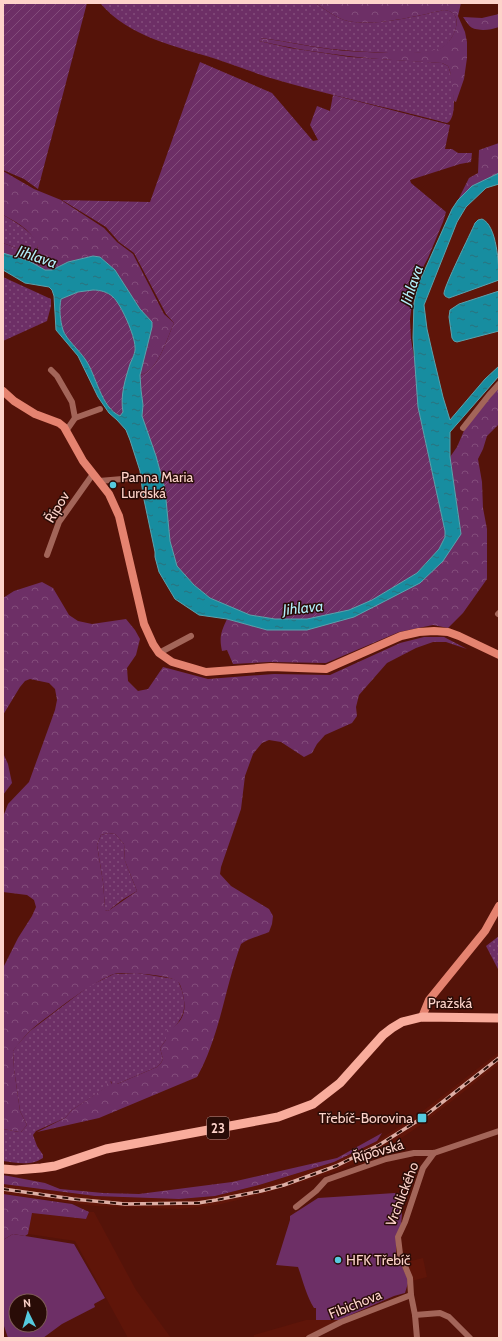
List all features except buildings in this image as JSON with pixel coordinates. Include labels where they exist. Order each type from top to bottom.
[{"type":"main road","name":"Pražská","points":[[3,1169],[16,1170],[55,1166],[106,1150],[278,1117],[312,1104],[340,1083],[384,1035],[402,1022],[422,1017],[499,1018]]},
{"type":"street","points":[[51,370],[57,376],[72,402],[75,418]]},
{"type":"street","points":[[463,428],[488,395],[499,384]]},
{"type":"street","points":[[3,391],[14,401],[35,414],[60,424],[66,431],[83,461],[109,494],[119,516],[144,624],[159,653],[172,662],[206,672],[270,667],[326,669],[401,636],[419,632],[434,631],[448,632],[459,636],[499,655]]},
{"type":"street","points":[[66,431],[75,418],[100,409]]},
{"type":"street","name":"Řípov","points":[[47,555],[59,522],[93,474]]},
{"type":"street","points":[[99,481],[134,478]]},
{"type":"street","points":[[159,653],[191,636]]},
{"type":"street","points":[[422,1017],[429,1000],[485,930],[499,906]]},
{"type":"street","name":"Řípovská","points":[[296,1207],[316,1191],[326,1180],[386,1159],[414,1153],[434,1153],[499,1131]]},
{"type":"street","name":"Vrchlického","points":[[417,1338],[410,1278],[400,1254],[398,1237],[405,1222],[423,1168],[434,1153]]},
{"type":"street","name":"Fibichova","points":[[312,1337],[341,1322],[411,1295]]},
{"type":"street","points":[[415,1315],[440,1313],[449,1317],[470,1338]]},
{"type":"street","points":[[460,1328],[461,1338]]},
{"type":"shaded area","points":[[499,184],[499,366],[485,379],[450,421],[427,330],[424,305],[457,222],[466,207],[486,188]]},
{"type":"shaded area","points":[[499,1052],[499,1064],[425,1122],[403,1137],[362,1160],[338,1171],[262,1194],[217,1205],[179,1209],[95,1206],[3,1194],[3,1184],[95,1196],[179,1199],[215,1196],[259,1185],[334,1162],[377,1141],[419,1114]]},
{"type":"shaded area","points":[[89,1212],[94,1212],[136,1290],[171,1338],[128,1338],[75,1241],[28,1234],[32,1213],[86,1219]]},
{"type":"shaded area","points":[[423,1258],[427,1277],[412,1281],[407,1262]]},
{"type":"shaded area","points":[[306,1320],[339,1320],[309,1338],[254,1338],[254,1335]]},
{"type":"green space","points":[[3,3],[87,3],[38,189],[24,179],[3,170]]},
{"type":"green space","points":[[100,3],[315,3],[333,15],[344,20],[367,23],[394,20],[444,10],[451,12],[455,16],[457,22],[456,29],[449,42],[438,50],[420,53],[389,53],[331,49],[261,38],[259,41],[290,48],[350,57],[442,63],[448,66],[452,78],[454,105],[451,120],[447,123],[312,90],[169,45],[125,24],[112,15]]},
{"type":"green space","points":[[315,3],[461,3],[458,16],[465,32],[467,42],[467,58],[464,79],[456,102],[454,101],[450,71],[448,66],[442,63],[350,56],[304,50],[259,41],[260,38],[320,48],[352,51],[415,53],[429,51],[439,49],[444,46],[453,35],[457,22],[455,16],[451,12],[444,10],[394,20],[367,23],[340,19]]},
{"type":"green space","points":[[499,14],[499,27],[487,30],[479,30],[469,26],[463,17],[482,18]]},
{"type":"green space","points":[[200,62],[272,93],[313,141],[318,140],[310,125],[317,106],[330,111],[333,95],[450,125],[445,149],[452,149],[458,153],[472,153],[471,162],[410,180],[411,183],[446,212],[428,258],[415,282],[410,319],[411,339],[416,369],[418,407],[445,531],[445,537],[439,549],[417,573],[372,600],[349,610],[307,619],[275,619],[250,615],[210,598],[194,585],[177,566],[170,541],[165,489],[156,456],[142,416],[143,405],[140,375],[146,373],[157,361],[174,323],[166,314],[134,253],[119,242],[106,227],[62,200],[150,202]]},
{"type":"green space","points":[[499,143],[499,173],[472,186],[458,200],[469,178],[478,173],[479,150]]},
{"type":"green space","points":[[3,171],[34,189],[61,200],[104,228],[117,242],[133,254],[164,314],[174,323],[161,354],[152,368],[146,373],[140,375],[152,322],[140,309],[115,270],[100,257],[93,256],[68,262],[52,270],[45,270],[29,261],[3,253],[3,243],[33,253],[38,247],[36,241],[28,232],[19,224],[3,215]]},
{"type":"green space","points":[[3,215],[21,226],[34,237],[38,248],[34,253],[3,243]]},
{"type":"green space","points":[[3,277],[51,299],[51,306],[47,321],[3,341]]},
{"type":"green space","points":[[93,290],[101,291],[113,297],[120,306],[133,336],[135,351],[125,382],[122,400],[123,412],[120,416],[113,412],[103,398],[89,365],[67,337],[61,322],[61,299],[78,292]]},
{"type":"green space","points":[[499,387],[499,424],[487,436],[478,459],[482,482],[483,508],[487,529],[487,579],[463,613],[448,628],[433,625],[399,632],[326,663],[270,662],[233,664],[227,650],[222,651],[221,646],[221,635],[227,619],[267,630],[420,583],[461,534],[450,457],[457,447],[466,426]]},
{"type":"green space","points":[[42,582],[53,588],[69,615],[78,621],[92,624],[126,619],[140,639],[136,655],[127,668],[128,681],[138,691],[148,689],[163,667],[208,679],[274,674],[330,675],[400,643],[424,637],[444,637],[467,649],[446,642],[433,642],[416,648],[387,663],[359,695],[356,707],[357,716],[352,723],[325,735],[317,744],[312,753],[304,757],[281,742],[269,740],[262,743],[253,754],[245,776],[241,809],[221,867],[220,874],[231,886],[269,909],[273,916],[272,924],[269,932],[241,944],[235,960],[217,1028],[205,1061],[197,1077],[99,1118],[37,1132],[65,1118],[72,1110],[106,1087],[105,1085],[110,1081],[112,1084],[117,1084],[157,1067],[163,1059],[160,1048],[166,1040],[166,1035],[164,1032],[174,1026],[181,1018],[184,1008],[184,997],[181,987],[177,981],[156,975],[136,973],[113,974],[76,996],[42,1021],[13,1051],[20,1111],[27,1125],[21,1132],[3,1129],[3,968],[36,907],[34,900],[27,895],[3,892],[3,817],[8,804],[29,782],[55,710],[57,700],[55,689],[49,683],[30,679],[25,681],[20,687],[3,715],[3,598],[14,591]],"holes":[[[108,833],[115,834],[124,844],[125,861],[137,891],[108,911],[105,910],[103,882],[97,845],[101,835]]]},
{"type":"green space","points":[[3,753],[8,764],[12,783],[3,795]]},
{"type":"green space","points":[[108,833],[115,834],[124,844],[125,861],[137,891],[108,911],[105,910],[103,882],[97,845],[101,835]]},
{"type":"green space","points":[[499,936],[499,971],[486,946]]},
{"type":"green space","points":[[137,973],[174,979],[178,981],[182,991],[184,1006],[182,1016],[175,1027],[166,1035],[166,1040],[160,1048],[163,1059],[161,1063],[157,1067],[117,1084],[112,1084],[111,1081],[107,1087],[72,1110],[65,1118],[36,1131],[33,1135],[43,1158],[29,1163],[3,1161],[3,1129],[21,1132],[27,1125],[20,1111],[14,1069],[13,1051],[17,1045],[30,1031],[89,986],[114,974]]},
{"type":"green space","points":[[382,1133],[377,1141],[334,1162],[259,1185],[215,1196],[179,1199],[95,1196],[3,1184],[3,1175],[45,1183],[60,1189],[103,1193],[139,1194],[232,1182],[337,1158]]},
{"type":"green space","name":"HFK Třebíč","points":[[395,1193],[402,1200],[401,1227],[396,1243],[396,1254],[407,1277],[408,1283],[405,1293],[394,1296],[339,1320],[316,1320],[316,1308],[314,1308],[309,1298],[298,1267],[276,1265],[290,1216],[318,1198]]},
{"type":"green space","points":[[3,1194],[72,1204],[89,1212],[86,1219],[32,1213],[28,1234],[25,1236],[13,1234],[3,1240]]},
{"type":"green space","points":[[13,1234],[74,1244],[105,1298],[94,1304],[95,1307],[62,1324],[43,1338],[8,1338],[3,1323],[3,1240]]},
{"type":"water","points":[[499,173],[499,184],[486,188],[466,207],[457,222],[424,305],[427,329],[450,420],[485,379],[499,366],[499,376],[450,432],[450,457],[461,534],[443,561],[420,583],[354,617],[307,630],[267,630],[227,619],[199,615],[175,599],[159,572],[143,495],[140,471],[126,430],[109,413],[98,397],[78,356],[56,330],[54,296],[52,290],[49,287],[25,283],[3,270],[3,253],[29,261],[45,270],[52,270],[68,262],[93,256],[100,257],[115,270],[140,309],[152,322],[140,375],[143,405],[142,416],[156,456],[165,489],[170,541],[177,566],[194,585],[210,598],[250,615],[275,619],[307,619],[349,610],[372,600],[417,573],[439,549],[445,537],[445,531],[418,407],[413,338],[414,303],[418,285],[452,209],[458,200],[472,186]],"holes":[[[96,290],[109,294],[113,297],[120,306],[133,336],[135,351],[125,382],[122,400],[123,412],[120,416],[113,412],[108,406],[89,365],[67,337],[61,322],[61,299],[78,292]]]},
{"type":"water","points":[[482,219],[491,229],[494,237],[498,256],[499,280],[449,298],[444,294],[452,272],[475,223]]},
{"type":"water","points":[[499,291],[499,331],[457,342],[454,341],[452,338],[449,317],[450,310],[459,304]]},
{"type":"railway","points":[[3,1189],[73,1199],[125,1204],[198,1203],[284,1185],[336,1166],[379,1145],[422,1118],[499,1058]]},
{"type":"place","name":"Panna Maria Lurdská","points":[[113,485]]},
{"type":"place","name":"Třebíč-Borovina","points":[[422,1118]]},
{"type":"place","name":"HFK Třebíč","points":[[338,1260]]},
{"type":"water label","name":"Jihlava","points":[[37,257]]},
{"type":"water label","name":"Jihlava","points":[[412,285]]},
{"type":"water label","name":"Jihlava","points":[[303,608]]}]
